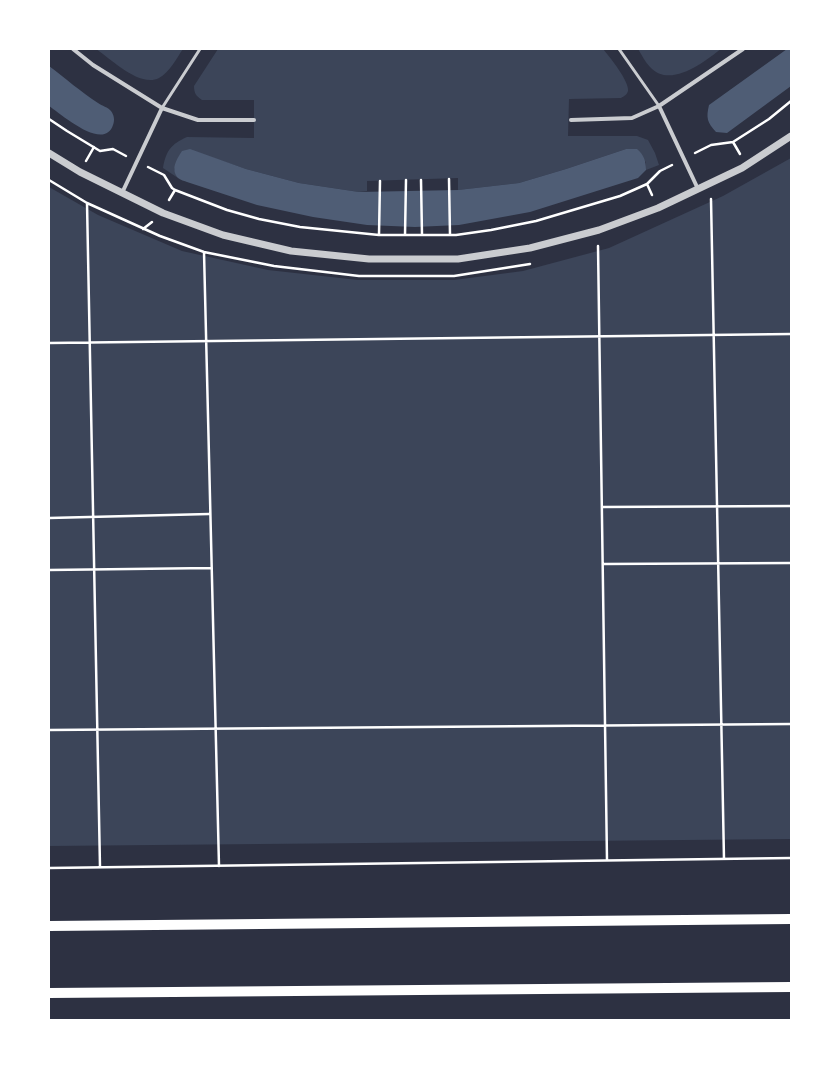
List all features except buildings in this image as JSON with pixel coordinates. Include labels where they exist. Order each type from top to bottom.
[{"type":"main road","points":[[49,926],[791,919]]},
{"type":"main road","points":[[49,993],[791,987]]},
{"type":"street","points":[[73,49],[93,65],[162,108],[198,120],[254,120]]},
{"type":"street","points":[[571,120],[632,118],[659,106],[743,49]]},
{"type":"street","points":[[659,106],[698,189]]},
{"type":"street","points":[[121,193],[162,108]]},
{"type":"street","points":[[49,153],[80,172],[163,213],[222,235],[291,251],[369,259],[458,259],[530,248],[599,230],[658,208],[742,168],[791,136]]},
{"type":"lane","points":[[162,108],[200,49]]},
{"type":"lane","points":[[619,49],[659,106]]},
{"type":"path","points":[[49,119],[100,150],[113,150],[164,175],[172,188],[227,210],[258,219],[300,227],[379,235],[450,235],[491,230],[528,222],[620,196],[647,184],[660,171],[711,145],[733,142],[769,119],[791,102]]},
{"type":"path","points":[[449,179],[450,235]]},
{"type":"path","points":[[49,180],[87,202],[160,236],[204,252],[274,266],[359,276],[454,276],[531,264]]},
{"type":"path","points":[[405,235],[406,180]]},
{"type":"path","points":[[422,180],[422,235]]},
{"type":"path","points":[[379,235],[380,181]]},
{"type":"path","points":[[704,202],[717,195]]},
{"type":"path","points":[[710,199],[718,507],[724,859]]},
{"type":"path","points":[[87,202],[100,867]]},
{"type":"path","points":[[591,248],[605,244]]},
{"type":"path","points":[[598,246],[607,860]]},
{"type":"path","points":[[204,252],[209,514],[219,866]]},
{"type":"path","points":[[49,343],[791,334]]},
{"type":"path","points":[[603,507],[791,506]]},
{"type":"path","points":[[49,518],[209,514]]},
{"type":"path","points":[[603,564],[791,563]]},
{"type":"path","points":[[49,570],[211,568]]},
{"type":"path","points":[[49,730],[791,724]]},
{"type":"path","points":[[49,868],[791,858]]},
{"type":"shaded area","points":[[96,49],[183,49],[163,75],[159,78],[151,80],[143,79],[126,71]]},
{"type":"shaded area","points":[[218,49],[603,49],[623,76],[628,87],[628,92],[621,98],[569,99],[568,136],[637,136],[648,140],[659,165],[646,170],[646,162],[626,149],[519,183],[458,190],[458,178],[367,181],[367,191],[359,192],[299,183],[246,169],[190,150],[174,169],[178,178],[163,168],[170,149],[177,142],[187,137],[254,138],[254,100],[202,100],[195,92],[194,86]]},
{"type":"shaded area","points":[[638,49],[721,49],[687,71],[667,75],[658,73],[650,67]]},
{"type":"shaded area","points":[[787,49],[791,49],[791,86],[727,133],[716,132],[708,120],[709,105]]},
{"type":"shaded area","points":[[49,66],[85,94],[111,111],[114,121],[108,132],[101,135],[82,129],[49,106]]},
{"type":"shaded area","points":[[190,149],[246,169],[299,183],[359,192],[458,190],[519,183],[626,149],[637,149],[639,151],[644,158],[646,170],[638,178],[530,212],[459,225],[415,227],[367,225],[313,217],[257,205],[181,180],[176,175],[174,168],[175,164],[182,151]]},
{"type":"shaded area","points":[[791,158],[791,839],[49,846],[49,187],[98,215],[182,251],[268,270],[358,280],[454,280],[523,271],[609,248],[723,196]]}]
